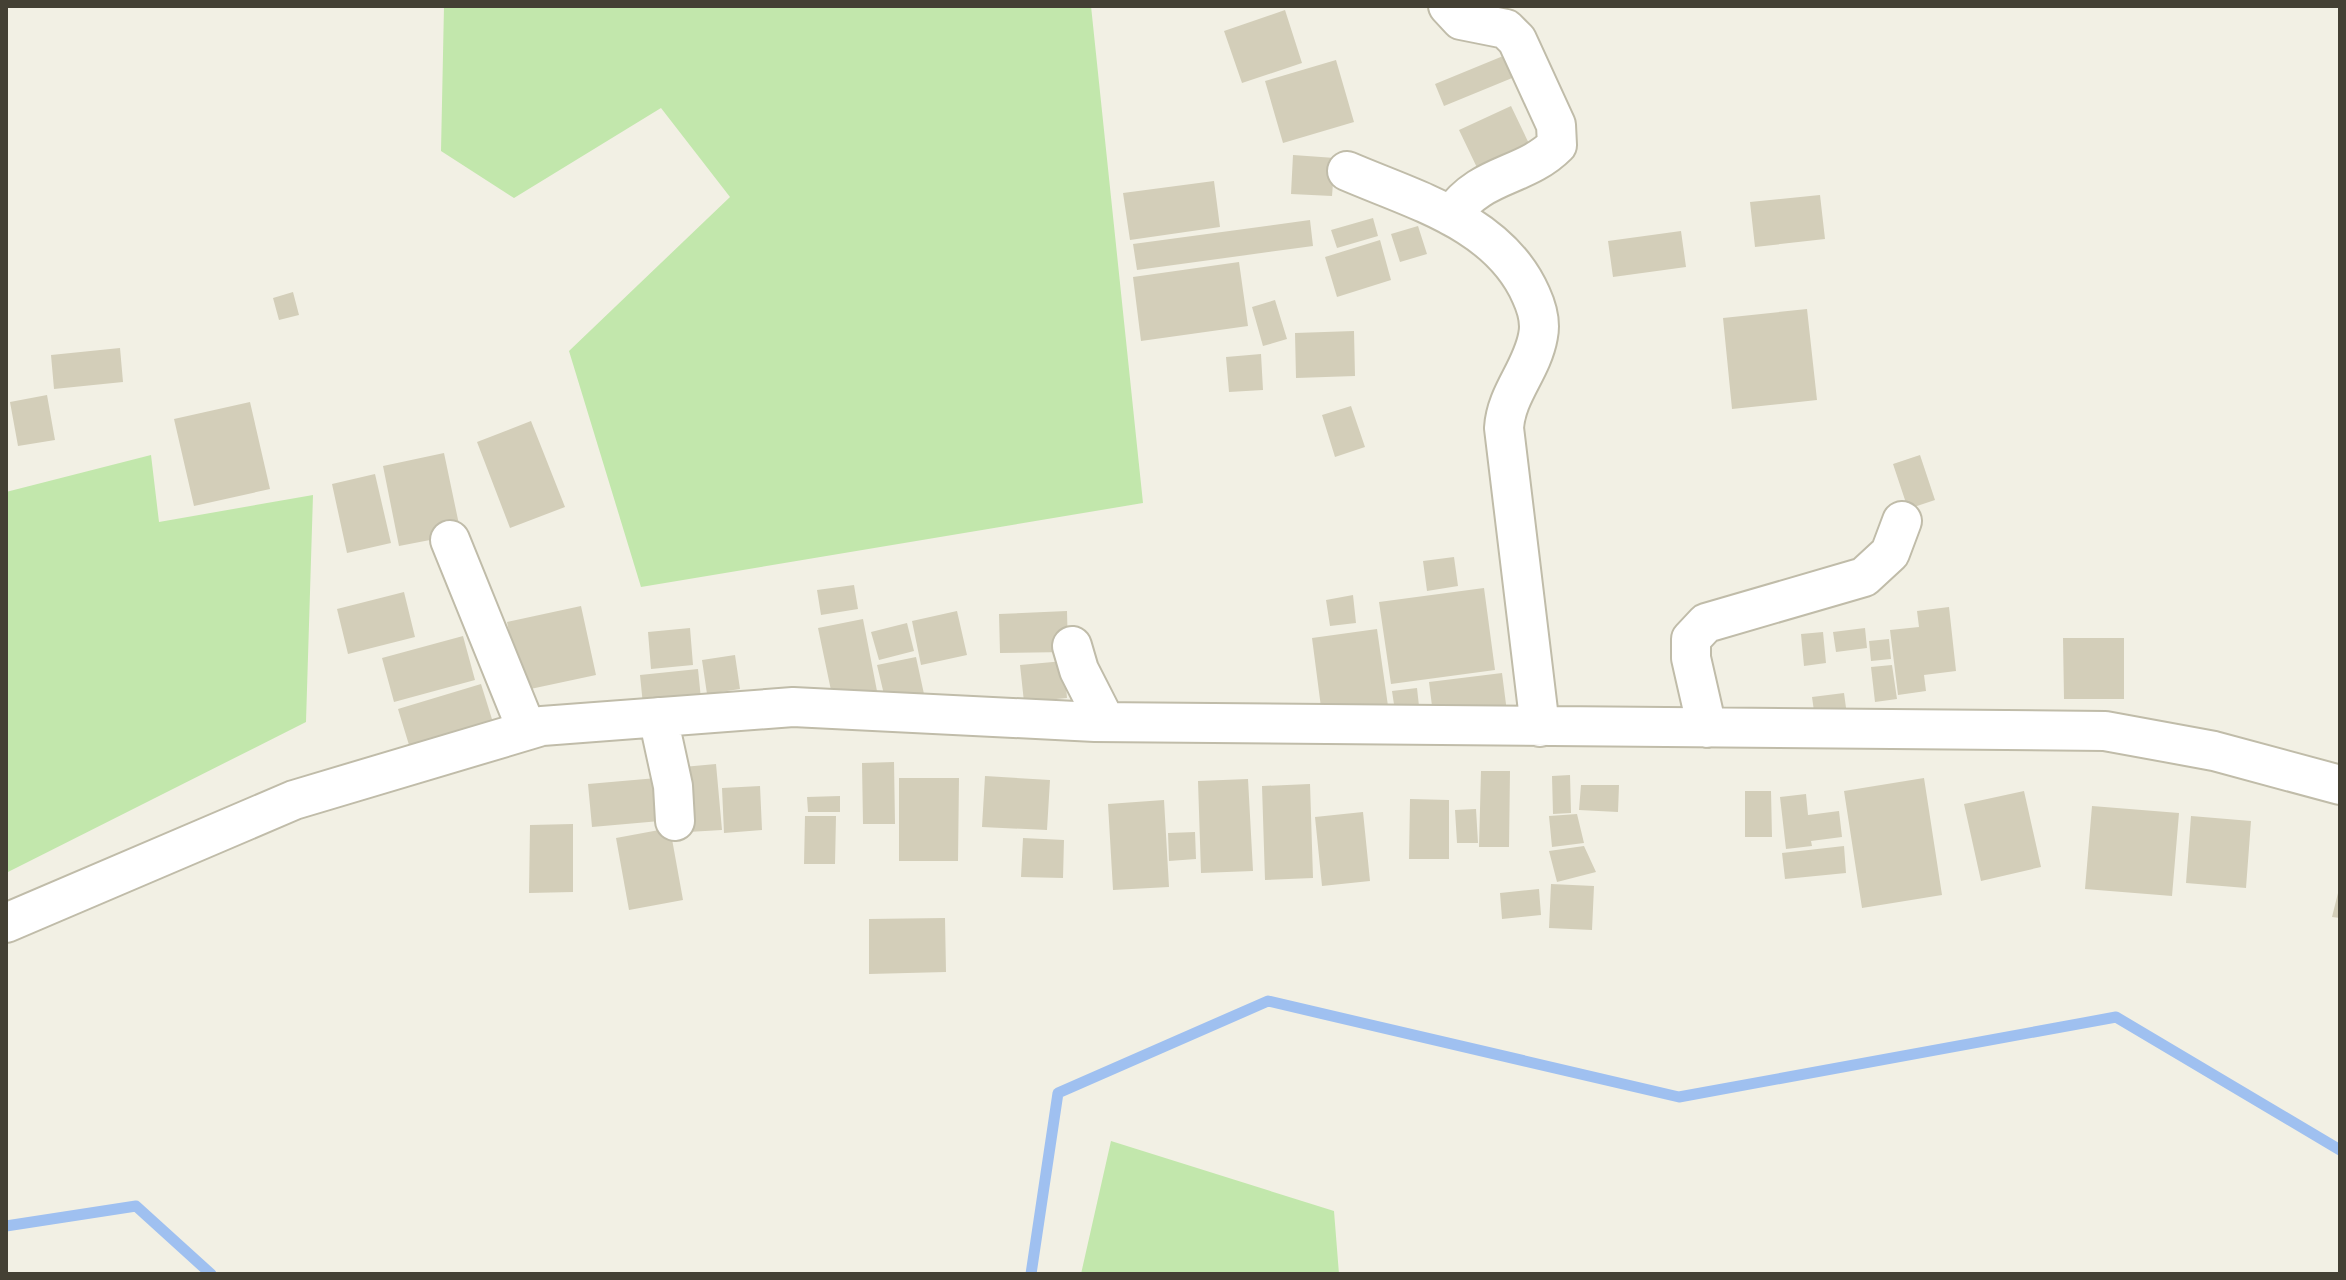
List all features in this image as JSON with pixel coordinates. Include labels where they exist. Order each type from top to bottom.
[{"type":"street","points":[[1448,6],[1461,20],[1506,29],[1517,40],[1556,125],[1557,145],[1545,157],[1482,185],[1461,201],[1451,216]]},
{"type":"street","points":[[1347,171],[1476,230],[1521,273],[1538,310],[1539,334],[1531,362],[1505,410],[1504,428],[1540,727]]},
{"type":"street","points":[[1707,728],[1691,658],[1691,639],[1706,623],[1864,577],[1890,553],[1902,521]]},
{"type":"street","points":[[450,540],[527,730]]},
{"type":"street","points":[[1072,646],[1079,670],[1105,721]]},
{"type":"street","points":[[6,923],[294,800],[527,730],[542,726],[793,707],[1105,721],[2105,731],[2214,751],[2340,785]]},
{"type":"street","points":[[658,717],[673,786],[675,821]]},
{"type":"green space","points":[[444,6],[1091,6],[1143,503],[641,587],[569,351],[730,197],[661,108],[514,198],[441,151]]},
{"type":"green space","points":[[151,455],[159,522],[313,495],[306,722],[6,873],[6,492]]},
{"type":"green space","points":[[1111,1141],[1334,1211],[1339,1274],[1081,1274]]},
{"type":"building","points":[[1285,10],[1302,63],[1242,83],[1224,31]]},
{"type":"building","points":[[1508,54],[1517,76],[1444,106],[1435,84]]},
{"type":"building","points":[[1336,60],[1354,122],[1283,143],[1265,81]]},
{"type":"building","points":[[1511,106],[1534,154],[1482,178],[1459,130]]},
{"type":"building","points":[[1293,155],[1335,158],[1332,196],[1291,194]]},
{"type":"building","points":[[1214,181],[1220,227],[1130,240],[1123,193]]},
{"type":"building","points":[[1820,195],[1825,239],[1755,247],[1750,202]]},
{"type":"building","points":[[1373,218],[1378,236],[1337,248],[1331,230]]},
{"type":"building","points":[[1310,220],[1313,246],[1137,270],[1133,244]]},
{"type":"building","points":[[1418,226],[1427,254],[1400,262],[1391,234]]},
{"type":"building","points":[[1681,231],[1686,267],[1613,277],[1608,241]]},
{"type":"building","points":[[1380,240],[1391,280],[1337,297],[1325,257]]},
{"type":"building","points":[[1239,262],[1248,326],[1141,341],[1133,277]]},
{"type":"building","points":[[293,292],[299,315],[279,320],[273,298]]},
{"type":"building","points":[[1275,300],[1287,339],[1263,346],[1252,307]]},
{"type":"building","points":[[1807,309],[1817,400],[1732,409],[1723,318]]},
{"type":"building","points":[[1354,331],[1355,376],[1296,378],[1295,333]]},
{"type":"building","points":[[120,348],[123,382],[54,389],[51,355]]},
{"type":"building","points":[[1261,354],[1263,390],[1229,392],[1226,357]]},
{"type":"building","points":[[47,395],[55,440],[18,446],[10,402]]},
{"type":"building","points":[[250,402],[270,489],[194,506],[174,419]]},
{"type":"building","points":[[1351,406],[1365,447],[1335,457],[1322,415]]},
{"type":"building","points":[[531,421],[565,507],[510,528],[477,442]]},
{"type":"building","points":[[444,453],[461,534],[399,546],[383,466]]},
{"type":"building","points":[[1920,455],[1935,500],[1908,509],[1893,464]]},
{"type":"building","points":[[375,474],[391,543],[347,553],[332,484]]},
{"type":"building","points":[[1454,557],[1458,586],[1427,591],[1423,561]]},
{"type":"building","points":[[854,585],[858,609],[821,615],[817,590]]},
{"type":"building","points":[[1484,588],[1495,670],[1391,684],[1379,602]]},
{"type":"building","points":[[404,592],[415,637],[348,654],[337,609]]},
{"type":"building","points":[[1353,595],[1356,623],[1330,626],[1326,600]]},
{"type":"building","points":[[581,606],[596,675],[521,691],[507,622]]},
{"type":"building","points":[[1949,607],[1956,671],[1924,675],[1926,691],[1898,695],[1890,630],[1919,627],[1917,611]]},
{"type":"building","points":[[957,611],[967,655],[921,665],[912,621]]},
{"type":"building","points":[[1067,611],[1068,652],[1000,653],[999,614]]},
{"type":"building","points":[[863,619],[877,691],[833,700],[818,628]]},
{"type":"building","points":[[907,623],[914,651],[879,660],[871,632]]},
{"type":"building","points":[[690,628],[693,665],[651,669],[648,632]]},
{"type":"building","points":[[1865,628],[1867,648],[1836,652],[1833,632]]},
{"type":"building","points":[[1377,629],[1388,706],[1322,715],[1312,638]]},
{"type":"building","points":[[1823,632],[1826,663],[1804,666],[1801,634]]},
{"type":"building","points":[[463,636],[475,680],[394,702],[382,658]]},
{"type":"building","points":[[2063,638],[2124,638],[2124,699],[2064,699]]},
{"type":"building","points":[[1889,639],[1891,659],[1871,661],[1869,641]]},
{"type":"building","points":[[735,655],[740,689],[707,694],[702,660]]},
{"type":"building","points":[[916,657],[924,694],[886,703],[877,665]]},
{"type":"building","points":[[1064,661],[1067,698],[1024,702],[1020,665]]},
{"type":"building","points":[[1892,665],[1897,699],[1875,702],[1871,667]]},
{"type":"building","points":[[698,669],[702,709],[644,715],[640,675]]},
{"type":"building","points":[[1502,673],[1507,712],[1434,722],[1429,682]]},
{"type":"building","points":[[481,684],[496,732],[413,758],[398,709]]},
{"type":"building","points":[[1417,688],[1420,715],[1396,718],[1392,691]]},
{"type":"building","points":[[1844,693],[1847,715],[1815,718],[1812,697]]},
{"type":"building","points":[[894,762],[895,824],[863,824],[862,763]]},
{"type":"building","points":[[716,764],[722,830],[688,832],[683,767]]},
{"type":"building","points":[[1481,771],[1510,771],[1509,847],[1479,847]]},
{"type":"building","points":[[1570,775],[1571,813],[1553,814],[1552,776]]},
{"type":"building","points":[[985,776],[1050,780],[1047,830],[982,827]]},
{"type":"building","points":[[657,778],[660,821],[592,827],[588,784]]},
{"type":"building","points":[[899,778],[959,778],[958,861],[899,861]]},
{"type":"building","points":[[1924,778],[1942,895],[1862,908],[1844,791]]},
{"type":"building","points":[[1248,779],[1253,871],[1201,873],[1198,781]]},
{"type":"building","points":[[1310,784],[1313,878],[1265,880],[1262,786]]},
{"type":"building","points":[[1581,785],[1619,785],[1618,812],[1579,810]]},
{"type":"building","points":[[760,786],[762,830],[724,833],[722,788]]},
{"type":"building","points":[[1745,791],[1771,791],[1772,837],[1745,837]]},
{"type":"building","points":[[2024,791],[2041,867],[1981,881],[1964,804]]},
{"type":"building","points":[[1806,794],[1808,815],[1839,811],[1842,837],[1811,841],[1812,846],[1786,849],[1780,797]]},
{"type":"building","points":[[840,796],[840,812],[808,812],[807,797]]},
{"type":"building","points":[[1410,799],[1449,800],[1449,859],[1409,859]]},
{"type":"building","points":[[1164,800],[1169,887],[1113,890],[1108,804]]},
{"type":"building","points":[[2092,806],[2179,813],[2172,896],[2085,889]]},
{"type":"building","points":[[1476,809],[1478,843],[1457,843],[1455,810]]},
{"type":"building","points":[[1363,812],[1370,881],[1322,886],[1315,817]]},
{"type":"building","points":[[1577,814],[1584,843],[1552,847],[1549,816]]},
{"type":"building","points":[[805,816],[836,816],[835,864],[804,864]]},
{"type":"building","points":[[2191,816],[2251,821],[2246,888],[2186,883]]},
{"type":"building","points":[[573,824],[573,892],[529,893],[530,825]]},
{"type":"building","points":[[670,828],[683,900],[629,910],[616,838]]},
{"type":"building","points":[[1195,832],[1196,859],[1169,861],[1168,833]]},
{"type":"building","points":[[1023,838],[1064,840],[1063,878],[1021,877]]},
{"type":"building","points":[[1584,846],[1596,872],[1557,882],[1549,851]]},
{"type":"building","points":[[1844,846],[1846,873],[1785,879],[1782,853]]},
{"type":"building","points":[[1551,884],[1594,886],[1592,930],[1549,928]]},
{"type":"building","points":[[1539,889],[1541,915],[1502,919],[1500,893]]},
{"type":"building","points":[[2340,889],[2340,918],[2332,917]]},
{"type":"building","points":[[945,918],[946,972],[869,974],[869,919]]},
{"type":"waterway","points":[[1031,1274],[1058,1093],[1268,1001],[1679,1097],[2116,1017],[2340,1150]]},
{"type":"waterway","points":[[6,1226],[136,1206],[211,1274]]}]
